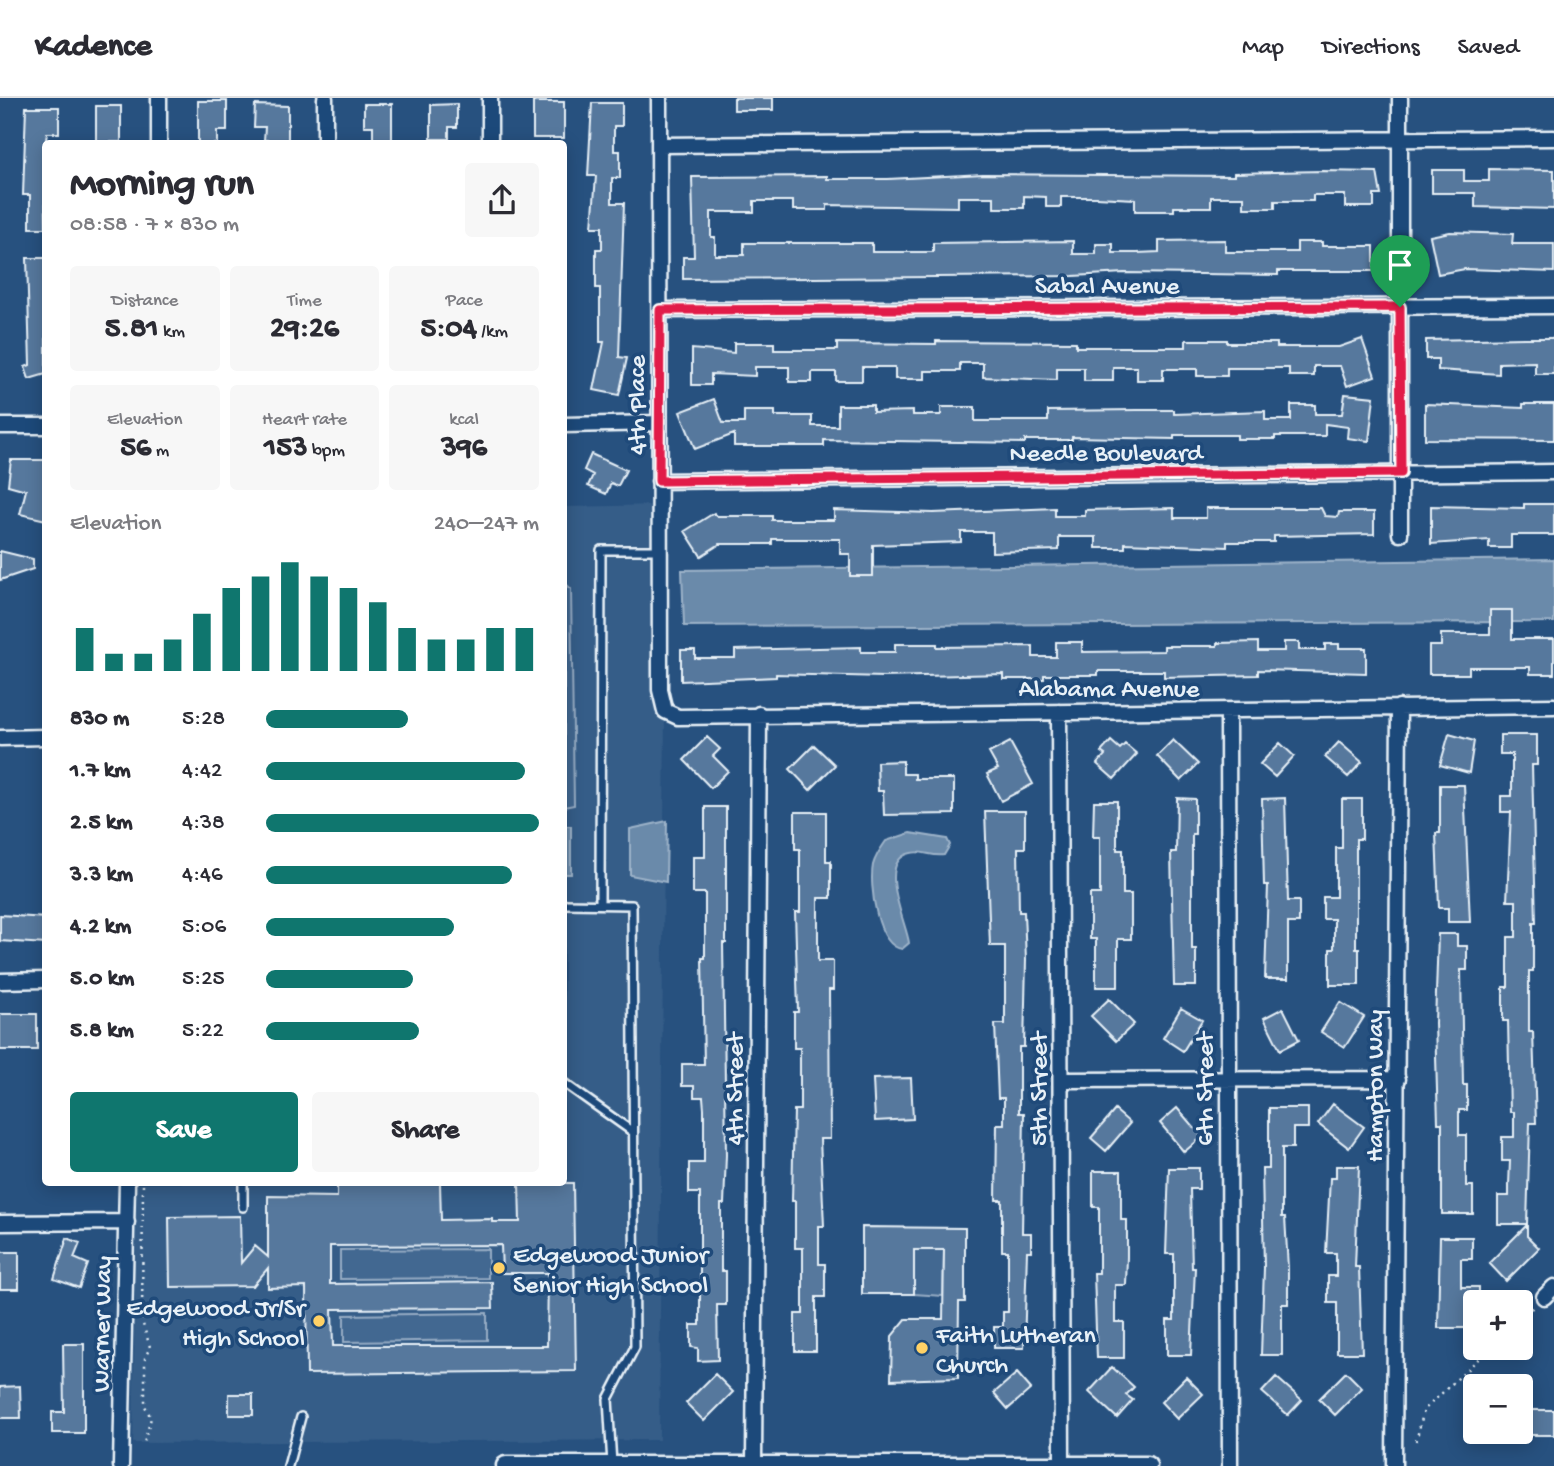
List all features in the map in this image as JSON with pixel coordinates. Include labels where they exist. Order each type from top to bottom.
[{"type":"street","points":[[159,98],[159,140]]},
{"type":"street","points":[[325,98],[325,140]]},
{"type":"street","points":[[491,98],[491,140]]},
{"type":"street","name":"4th Place","points":[[659,98],[660,690],[665,711]]},
{"type":"street","points":[[1400,534],[1401,98]]},
{"type":"street","points":[[659,145],[1554,138]]},
{"type":"street","name":"Sabal Avenue","points":[[660,310],[1554,306]]},
{"type":"street","points":[[567,425],[659,423]]},
{"type":"street","points":[[0,426],[42,426]]},
{"type":"street","name":"Needle Boulevard","points":[[659,481],[1554,472]]},
{"type":"street","name":"Alabama Avenue","points":[[665,711],[678,718],[760,714],[1554,706]]},
{"type":"street","name":"Hampton Way","points":[[1394,1466],[1399,707]]},
{"type":"street","name":"6th Street","points":[[1228,711],[1230,1466]]},
{"type":"street","name":"5th Street","points":[[1059,712],[1062,1466]]},
{"type":"street","name":"4th Street","points":[[754,1464],[760,714]]},
{"type":"street","points":[[0,738],[42,737]]},
{"type":"street","points":[[0,981],[42,980]]},
{"type":"street","points":[[1062,1080],[1398,1079]]},
{"type":"street","name":"Warner Way","points":[[121,1466],[127,1186]]},
{"type":"street","points":[[0,1223],[127,1222]]},
{"type":"street","points":[[506,1466],[1147,1466]]},
{"type":"lane","points":[[600,904],[601,550],[659,550]]},
{"type":"lane","points":[[567,904],[632,905],[635,1347],[608,1399],[612,1464]]},
{"type":"lane","points":[[567,1085],[633,1132]]},
{"type":"lane","points":[[243,1186],[243,1207]]},
{"type":"lane","points":[[288,1466],[300,1417]]},
{"type":"path","points":[[143,1186],[142,1321],[150,1347],[145,1357],[145,1406],[151,1418],[144,1443]]},
{"type":"path","points":[[1533,1307],[1549,1292]]},
{"type":"path","points":[[1416,1441],[1424,1410],[1477,1360]]},
{"type":"shaded area","points":[[659,505],[665,711],[659,1440],[133,1443],[136,1186],[567,1186],[567,507]]},
{"type":"shaded area","points":[[1554,559],[1554,622],[684,626],[682,570]]},
{"type":"shaded area","points":[[567,585],[571,589],[574,805],[567,806]]},
{"type":"shaded area","points":[[667,821],[666,882],[630,875],[630,829]]},
{"type":"shaded area","points":[[567,826],[571,826],[571,874],[567,874]]},
{"type":"shaded area","points":[[910,833],[947,839],[950,845],[944,855],[911,853],[900,858],[895,867],[896,894],[909,943],[902,949],[893,945],[881,926],[874,900],[872,874],[875,859],[886,841]]},
{"type":"shaded area","points":[[488,1249],[488,1278],[340,1279],[340,1250]]},
{"type":"shaded area","points":[[914,1250],[944,1250],[943,1296],[914,1294]]},
{"type":"shaded area","points":[[487,1313],[487,1340],[344,1342],[344,1315]]},
{"type":"building","points":[[734,98],[773,98],[773,110],[734,110]]},
{"type":"building","points":[[198,101],[227,101],[227,131],[217,131],[217,140],[198,140]]},
{"type":"building","points":[[533,102],[564,102],[564,138],[533,138]]},
{"type":"building","points":[[592,103],[622,103],[622,126],[614,126],[614,151],[620,151],[620,178],[612,178],[612,203],[624,203],[619,357],[627,358],[619,395],[594,390],[604,342],[600,342],[600,288],[596,288],[596,249],[602,249],[602,227],[592,227],[596,176],[588,176]]},
{"type":"building","points":[[364,104],[392,104],[392,140],[373,140],[373,126],[364,126]]},
{"type":"building","points":[[457,104],[457,127],[449,127],[449,139],[431,139],[431,105]]},
{"type":"building","points":[[255,105],[288,106],[288,140],[264,140],[265,127],[254,127]]},
{"type":"building","points":[[96,106],[121,106],[121,140],[96,140]]},
{"type":"building","points":[[26,107],[59,107],[59,133],[47,133],[46,140],[42,140],[42,228],[30,228],[30,195],[23,195]]},
{"type":"building","points":[[1489,169],[1554,170],[1554,209],[1475,207],[1475,193],[1432,193],[1432,170],[1464,170],[1464,181],[1489,181]]},
{"type":"building","points":[[1377,172],[1381,195],[1374,195],[1374,207],[1345,207],[1345,195],[1313,195],[1313,201],[1275,201],[1275,208],[1244,208],[1244,197],[1211,197],[1211,207],[1174,207],[1174,211],[1135,211],[1135,199],[1096,197],[1061,197],[1061,207],[1046,207],[1046,197],[1024,196],[1024,208],[994,208],[994,197],[958,197],[958,207],[827,205],[827,210],[793,210],[793,201],[754,201],[754,212],[711,212],[711,237],[715,237],[715,255],[744,255],[744,243],[872,243],[872,252],[933,252],[933,243],[1073,241],[1073,254],[1096,254],[1096,244],[1113,244],[1113,253],[1137,253],[1159,252],[1159,241],[1225,240],[1225,252],[1297,252],[1297,242],[1322,242],[1322,246],[1374,246],[1374,271],[1278,271],[1278,275],[1124,273],[1073,276],[683,279],[683,257],[694,257],[692,177],[827,176],[827,179],[888,179],[983,174],[1234,176],[1234,173]]},
{"type":"building","points":[[1450,232],[1513,234],[1512,244],[1554,244],[1554,272],[1465,269],[1438,274],[1430,236]]},
{"type":"building","points":[[27,258],[42,258],[42,375],[29,379],[25,367],[30,365]]},
{"type":"building","points":[[1554,338],[1554,374],[1535,374],[1535,362],[1499,363],[1499,374],[1438,370],[1438,359],[1426,359],[1426,340]]},
{"type":"building","points":[[1362,339],[1375,376],[1347,386],[1340,366],[1314,366],[1314,376],[1289,376],[1289,368],[1227,368],[1227,376],[1197,376],[1197,369],[1163,369],[1163,380],[1137,380],[1137,367],[1113,367],[1113,381],[1084,381],[1084,368],[1057,368],[1057,380],[983,377],[983,363],[960,363],[960,371],[925,371],[925,379],[895,379],[895,367],[862,367],[862,381],[836,381],[836,372],[812,372],[812,382],[789,382],[789,367],[755,367],[755,376],[711,374],[711,385],[692,385],[692,349],[734,353],[734,343],[774,343],[774,350],[837,350],[837,343],[936,344],[936,341],[1076,342],[1076,347],[1186,347],[1186,340],[1227,340],[1227,343],[1277,343],[1277,347],[1339,347]]},
{"type":"building","points":[[1345,394],[1374,397],[1369,441],[1347,438],[1348,427],[1325,424],[1325,436],[1275,436],[1275,439],[1237,439],[1237,435],[1174,435],[1174,439],[1072,437],[1072,440],[1025,440],[1025,443],[824,440],[824,446],[734,446],[734,434],[695,449],[680,412],[714,399],[723,423],[744,423],[744,411],[775,411],[775,416],[812,416],[812,426],[838,426],[838,405],[873,405],[873,412],[913,411],[913,415],[941,415],[941,407],[975,407],[975,421],[1048,421],[1048,411],[1137,410],[1174,410],[1174,414],[1265,411],[1265,420],[1291,420],[1291,405],[1315,405],[1315,414],[1342,414]]},
{"type":"building","points":[[1425,404],[1523,408],[1523,404],[1554,404],[1554,440],[1425,439]]},
{"type":"building","points":[[591,454],[626,470],[618,486],[611,483],[606,494],[588,486],[593,475],[584,470]]},
{"type":"building","points":[[11,460],[42,460],[42,519],[20,514],[26,490],[8,485]]},
{"type":"building","points":[[1524,504],[1554,504],[1554,535],[1511,535],[1511,548],[1489,548],[1489,540],[1431,544],[1431,506],[1524,508]]},
{"type":"building","points":[[1055,508],[1055,516],[1085,516],[1085,510],[1174,508],[1174,518],[1206,518],[1206,508],[1321,508],[1325,516],[1338,517],[1339,512],[1374,512],[1374,534],[1274,536],[1274,542],[1227,542],[1227,547],[1125,543],[1125,548],[1096,548],[1096,537],[1059,537],[1059,550],[992,552],[992,532],[961,532],[961,542],[873,545],[873,576],[850,576],[850,554],[840,554],[840,539],[772,539],[772,544],[720,544],[701,556],[685,531],[714,513],[717,516],[772,516],[772,520],[834,520],[834,510],[933,513]]},
{"type":"building","points":[[0,551],[33,559],[33,569],[0,580]]},
{"type":"building","points":[[1490,610],[1512,610],[1512,639],[1554,639],[1554,674],[1530,674],[1530,667],[1469,667],[1469,674],[1429,674],[1429,646],[1441,646],[1441,634],[1490,634]]},
{"type":"building","points":[[1056,642],[1082,642],[1082,652],[1164,651],[1164,646],[1217,646],[1217,643],[1258,642],[1258,651],[1284,651],[1284,642],[1299,642],[1299,650],[1325,650],[1325,644],[1339,644],[1339,648],[1366,648],[1366,673],[1258,670],[1258,675],[1164,677],[1164,671],[1098,671],[1098,675],[1044,675],[1044,679],[1003,679],[1003,674],[883,677],[776,674],[776,677],[681,681],[681,650],[695,650],[695,658],[735,658],[735,650],[861,647],[861,652],[895,652],[895,644],[937,644],[937,647],[1033,646],[1033,657],[1056,657]]},
{"type":"building","points":[[1449,734],[1474,741],[1469,773],[1440,765]]},
{"type":"building","points":[[1500,735],[1537,735],[1537,765],[1532,765],[1536,923],[1533,923],[1533,971],[1529,971],[1529,1032],[1533,1032],[1536,1123],[1530,1123],[1527,1224],[1498,1224],[1498,1196],[1509,1196],[1510,1161],[1502,1161],[1502,1137],[1514,1137],[1514,1112],[1510,1112],[1508,1021],[1503,1021],[1503,987],[1508,987],[1508,937],[1516,937],[1516,901],[1507,901],[1511,812],[1501,812],[1501,796],[1512,796],[1512,754],[1500,754]]},
{"type":"building","points":[[707,737],[720,749],[713,756],[728,771],[711,788],[684,760]]},
{"type":"building","points":[[1173,740],[1198,764],[1181,781],[1157,756]]},
{"type":"building","points":[[1111,741],[1120,749],[1125,744],[1137,754],[1114,779],[1097,764],[1105,755],[1101,752]]},
{"type":"building","points":[[1010,742],[1033,784],[1001,801],[987,774],[998,769],[989,753]]},
{"type":"building","points":[[1339,742],[1362,762],[1348,777],[1325,757]]},
{"type":"building","points":[[1280,743],[1294,756],[1275,777],[1260,764]]},
{"type":"building","points":[[814,745],[835,765],[810,790],[790,769]]},
{"type":"building","points":[[903,761],[903,774],[915,774],[915,779],[954,779],[954,814],[884,815],[883,791],[878,791],[877,762]]},
{"type":"building","points":[[1440,785],[1464,785],[1470,922],[1448,922],[1448,908],[1439,908],[1436,833],[1440,833]]},
{"type":"building","points":[[1177,798],[1195,799],[1195,834],[1192,834],[1192,949],[1196,949],[1196,986],[1174,986],[1171,852],[1176,852]]},
{"type":"building","points":[[1285,798],[1288,901],[1299,901],[1299,923],[1288,923],[1288,979],[1265,979],[1268,885],[1264,885],[1262,799]]},
{"type":"building","points":[[1342,799],[1362,799],[1362,839],[1356,839],[1356,949],[1359,949],[1359,985],[1330,985],[1330,949],[1334,949],[1334,919],[1323,919],[1323,897],[1336,897],[1336,848],[1342,848]]},
{"type":"building","points":[[1094,801],[1117,801],[1117,850],[1123,850],[1123,894],[1131,894],[1131,939],[1118,939],[1118,987],[1096,987],[1096,939],[1090,939],[1090,894],[1100,894],[1100,837],[1093,837]]},
{"type":"building","points":[[705,807],[726,807],[726,943],[723,943],[726,1155],[724,1204],[721,1204],[721,1271],[726,1271],[726,1305],[717,1305],[718,1360],[698,1361],[698,1348],[691,1347],[691,1325],[700,1325],[700,1193],[689,1193],[689,1163],[704,1163],[704,1109],[703,1097],[694,1097],[694,1086],[682,1086],[682,1064],[704,1064],[702,958],[705,958],[705,893],[693,893],[693,857],[705,857]]},
{"type":"building","points":[[985,811],[1025,811],[1025,848],[1018,848],[1019,912],[1024,912],[1026,960],[1024,1047],[1019,1047],[1019,1113],[1024,1113],[1022,1233],[1031,1233],[1031,1251],[1027,1251],[1024,1348],[994,1348],[994,1327],[1003,1327],[1003,1312],[1008,1312],[1008,1251],[1002,1251],[1002,1200],[996,1200],[997,1124],[1004,1124],[1004,1098],[998,1098],[995,1024],[1005,1024],[1005,946],[990,946]]},
{"type":"building","points":[[795,812],[826,812],[826,861],[831,861],[831,898],[818,898],[818,961],[833,961],[833,990],[829,990],[830,1139],[820,1139],[824,1226],[819,1226],[819,1264],[825,1264],[825,1297],[816,1297],[816,1351],[795,1351],[795,1314],[803,1314],[803,1248],[795,1248],[795,1201],[792,1201],[794,1110],[800,1110],[800,1048],[794,1048],[794,1012],[798,1012],[795,912],[800,912],[800,849],[795,849]]},
{"type":"building","points":[[0,915],[42,918],[42,944],[0,941]]},
{"type":"building","points":[[1438,934],[1457,934],[1457,946],[1467,946],[1467,970],[1461,970],[1463,1085],[1467,1085],[1467,1110],[1459,1110],[1459,1135],[1466,1135],[1466,1186],[1473,1186],[1473,1214],[1442,1214],[1442,1123],[1438,1123],[1435,1023]]},
{"type":"building","points":[[1109,999],[1134,1024],[1116,1041],[1091,1016]]},
{"type":"building","points":[[1340,1002],[1364,1017],[1345,1047],[1321,1032]]},
{"type":"building","points":[[1181,1008],[1202,1020],[1183,1051],[1163,1038]]},
{"type":"building","points":[[1283,1008],[1299,1040],[1280,1050],[1264,1018]]},
{"type":"building","points":[[0,1014],[37,1014],[37,1050],[0,1050]]},
{"type":"building","points":[[911,1078],[913,1119],[875,1121],[873,1079]]},
{"type":"building","points":[[1333,1104],[1364,1127],[1349,1148],[1318,1124]]},
{"type":"building","points":[[1177,1108],[1202,1137],[1184,1152],[1160,1123]]},
{"type":"building","points":[[1269,1108],[1308,1108],[1308,1128],[1293,1128],[1293,1148],[1282,1148],[1282,1217],[1285,1217],[1288,1304],[1282,1304],[1282,1355],[1261,1355],[1264,1268],[1262,1169],[1269,1169]]},
{"type":"building","points":[[1115,1110],[1130,1123],[1106,1151],[1091,1138]]},
{"type":"building","points":[[1336,1166],[1359,1166],[1355,1267],[1359,1267],[1362,1353],[1337,1353],[1337,1303],[1328,1303],[1328,1276],[1336,1276],[1336,1253],[1326,1253],[1330,1178],[1336,1178]]},
{"type":"building","points":[[1169,1168],[1199,1168],[1199,1189],[1190,1189],[1192,1268],[1195,1268],[1191,1355],[1167,1355],[1167,1320],[1174,1320],[1174,1254],[1166,1254]]},
{"type":"building","points":[[1093,1171],[1121,1171],[1121,1220],[1127,1220],[1126,1285],[1115,1285],[1115,1322],[1124,1322],[1124,1358],[1097,1358],[1094,1273],[1099,1273],[1099,1207],[1093,1207]]},
{"type":"building","points":[[567,1183],[573,1183],[576,1371],[307,1374],[306,1287],[268,1288],[268,1268],[253,1286],[170,1287],[169,1217],[240,1216],[241,1263],[255,1246],[268,1257],[268,1196],[337,1197],[337,1186],[440,1186],[441,1220],[492,1219],[492,1222],[520,1222],[519,1186],[567,1186]],"holes":[[[501,1245],[502,1273],[548,1273],[547,1346],[333,1346],[332,1309],[493,1308],[492,1282],[330,1284],[330,1246]]]},
{"type":"building","points":[[1527,1225],[1527,1236],[1539,1248],[1506,1281],[1489,1263]]},
{"type":"building","points":[[862,1227],[965,1228],[965,1302],[959,1302],[958,1378],[891,1380],[892,1336],[906,1319],[943,1319],[944,1250],[914,1250],[914,1294],[862,1294]]},
{"type":"building","points":[[1440,1237],[1472,1237],[1472,1259],[1461,1259],[1461,1287],[1479,1287],[1479,1290],[1463,1290],[1463,1328],[1438,1328]]},
{"type":"building","points":[[67,1238],[80,1243],[74,1258],[88,1264],[79,1288],[54,1279]]},
{"type":"building","points":[[0,1252],[19,1252],[19,1289],[0,1289]]},
{"type":"building","points":[[63,1344],[84,1344],[84,1433],[52,1433],[52,1412],[64,1412]]},
{"type":"building","points":[[1112,1367],[1134,1387],[1126,1395],[1133,1400],[1117,1418],[1089,1392]]},
{"type":"building","points":[[1346,1372],[1362,1388],[1335,1415],[1319,1399]]},
{"type":"building","points":[[1017,1373],[1031,1389],[1008,1409],[994,1393]]},
{"type":"building","points":[[715,1374],[733,1392],[704,1421],[686,1403]]},
{"type":"building","points":[[1186,1377],[1203,1394],[1177,1419],[1161,1402]]},
{"type":"building","points":[[1276,1377],[1302,1400],[1288,1415],[1262,1392]]},
{"type":"building","points":[[20,1386],[21,1418],[0,1418],[0,1387]]},
{"type":"building","points":[[229,1394],[253,1394],[253,1415],[229,1415]]},
{"type":"building","points":[[1533,1410],[1554,1410],[1554,1435],[1533,1435]]},
{"type":"place","name":"Edgewood Junior Senior High School","points":[[499,1268]]},
{"type":"place","name":"Edgewood Jr/Sr High School","points":[[319,1321]]},
{"type":"place","name":"Faith Lutheran Church","points":[[922,1348]]},
{"type":"route","points":[[1400,307],[1401,473],[725,478],[659,481],[660,310],[1400,307]]}]
